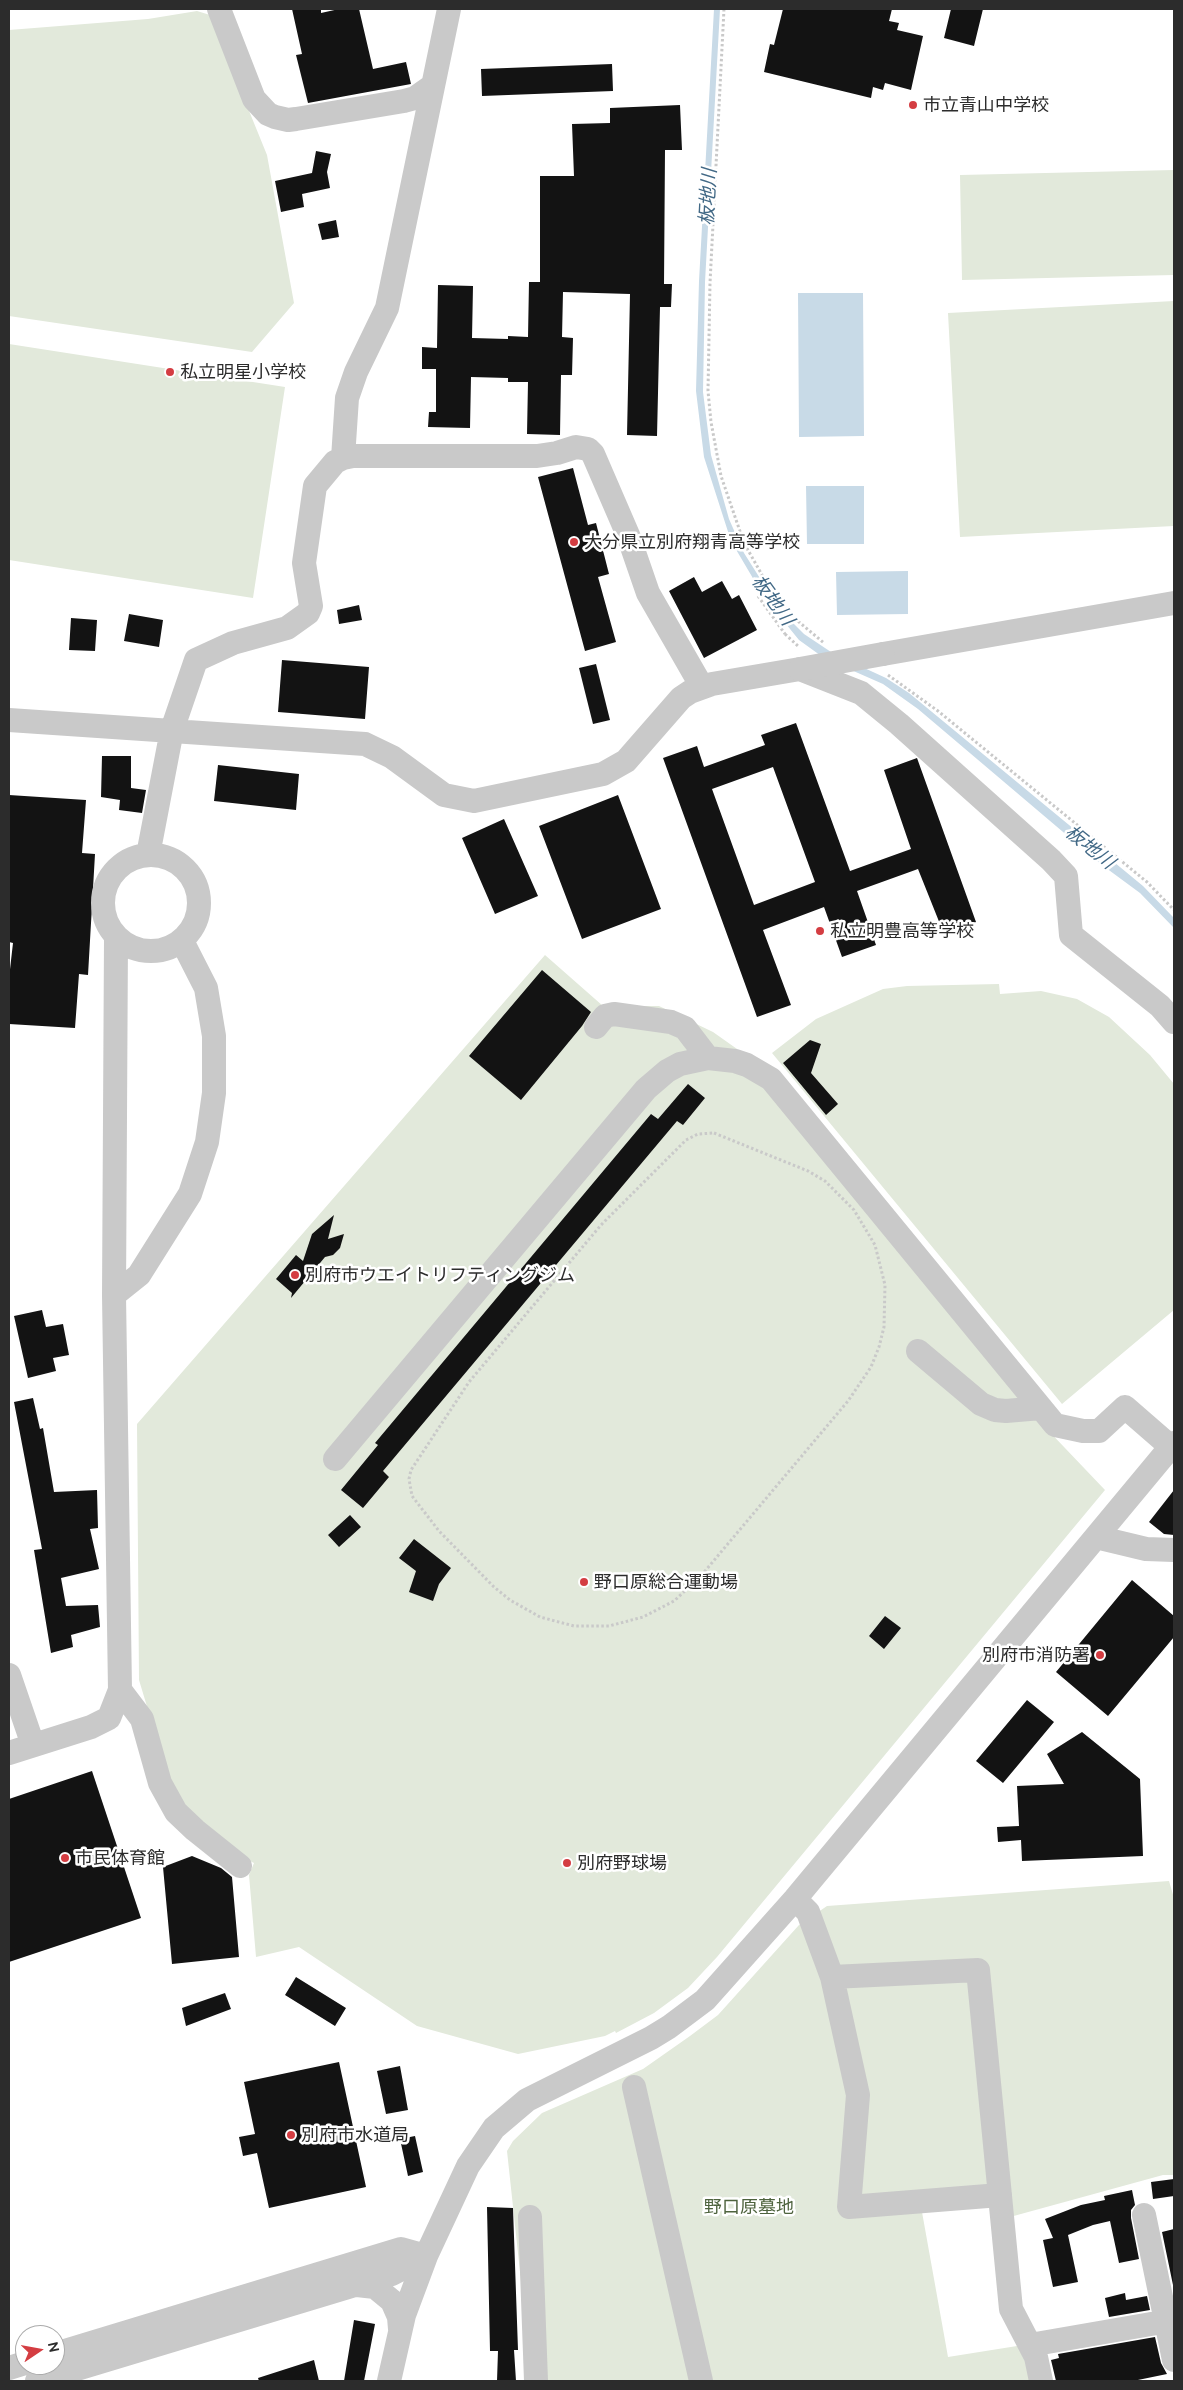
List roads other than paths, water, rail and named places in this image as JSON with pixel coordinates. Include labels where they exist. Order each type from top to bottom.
[{"type":"street","points":[[219,9],[254,99],[268,114],[275,117],[296,120],[415,98],[432,86]]},
{"type":"street","points":[[343,458],[347,398],[353,379],[387,308],[449,9]]},
{"type":"street","points":[[148,855],[172,730],[196,660],[233,643],[287,628],[308,614],[311,606],[304,563],[315,486],[330,467],[343,458],[354,456],[536,456],[557,453],[576,447],[588,449],[593,454],[628,536],[648,594],[702,688]]},
{"type":"street","points":[[9,720],[365,744],[392,757],[444,795],[474,801],[603,774],[626,761],[682,698],[702,688],[798,660],[884,664],[1174,603]]},
{"type":"street","points":[[798,660],[861,693],[899,724],[1051,860],[1066,876],[1071,935],[1160,1006],[1174,1022]]},
{"type":"street","points":[[148,855],[169,858],[183,867],[194,880],[199,896],[199,912],[193,928],[182,941],[170,948],[156,952],[142,952],[128,947],[116,938],[107,924],[102,908],[104,891],[110,876],[122,864],[137,857],[148,855]]},
{"type":"street","points":[[9,1754],[91,1727],[109,1718],[120,1690],[114,1295],[116,938]]},
{"type":"street","points":[[114,1295],[138,1275],[190,1194],[207,1142],[214,1093],[214,1036],[206,988],[182,941]]},
{"type":"street","points":[[596,1027],[605,1016],[614,1014],[671,1022],[685,1028],[708,1058]]},
{"type":"street","points":[[334,1459],[646,1089],[667,1070],[680,1064],[708,1058],[735,1061],[747,1065],[771,1079],[1055,1425],[1083,1431],[1099,1431],[1125,1407],[1173,1445],[795,1899],[717,1987],[694,2009],[651,2038],[527,2100],[502,2120],[486,2138],[468,2166],[426,2256],[400,2329],[389,2381]]},
{"type":"street","points":[[918,1351],[981,1404],[995,1410],[1006,1411],[1041,1408]]},
{"type":"street","points":[[1096,1537],[1146,1549],[1174,1550]]},
{"type":"street","points":[[9,1675],[34,1745]]},
{"type":"street","points":[[120,1690],[142,1719],[160,1783],[176,1812],[195,1830],[240,1866]]},
{"type":"street","points":[[795,1899],[808,1912],[832,1977],[858,2095],[849,2207],[1000,2195]]},
{"type":"street","points":[[832,1977],[978,1970],[1011,2309],[1036,2357],[1042,2381]]},
{"type":"street","points":[[634,2087],[701,2381]]},
{"type":"street","points":[[1144,2215],[1170,2321],[1174,2360]]},
{"type":"street","points":[[530,2217],[536,2381]]},
{"type":"street","points":[[65,2351],[401,2250],[426,2256]]},
{"type":"street","points":[[37,2381],[392,2274],[426,2256]]},
{"type":"street","points":[[356,2285],[375,2287],[387,2295],[396,2307],[400,2329]]},
{"type":"street","points":[[1030,2345],[1170,2321]]},
{"type":"water","name":"板地川","points":[[714,9],[720,9],[705,282],[703,392],[711,455],[729,519],[744,553],[780,610],[804,634],[834,654],[886,678],[909,693],[1143,886],[1174,918],[1174,928],[1140,893],[1102,865],[918,709],[883,684],[824,658],[799,640],[764,597],[731,541],[704,457],[696,391],[699,281]]},
{"type":"water","points":[[798,293],[863,293],[864,436],[799,437]]},
{"type":"water","points":[[806,486],[864,486],[864,544],[807,544]]},
{"type":"water","points":[[908,571],[908,614],[837,615],[836,572]]},
{"type":"place","name":"市立青山中学校","points":[[913,105]]},
{"type":"place","name":"私立明星小学校","points":[[170,372]]},
{"type":"place","name":"大分県立別府翔青高等学校","points":[[574,542]]},
{"type":"place","name":"私立明豊高等学校","points":[[820,931]]},
{"type":"place","name":"別府市ウエイトリフティングジム","points":[[295,1275]]},
{"type":"place","name":"野口原総合運動場","points":[[584,1582]]},
{"type":"place","name":"別府市消防署","points":[[1100,1655]]},
{"type":"place","name":"市民体育館","points":[[65,1858]]},
{"type":"place","name":"別府野球場","points":[[567,1863]]},
{"type":"place","name":"別府市水道局","points":[[291,2135]]},
{"type":"park label","name":"野口原墓地","points":[[749,2207]]}]
